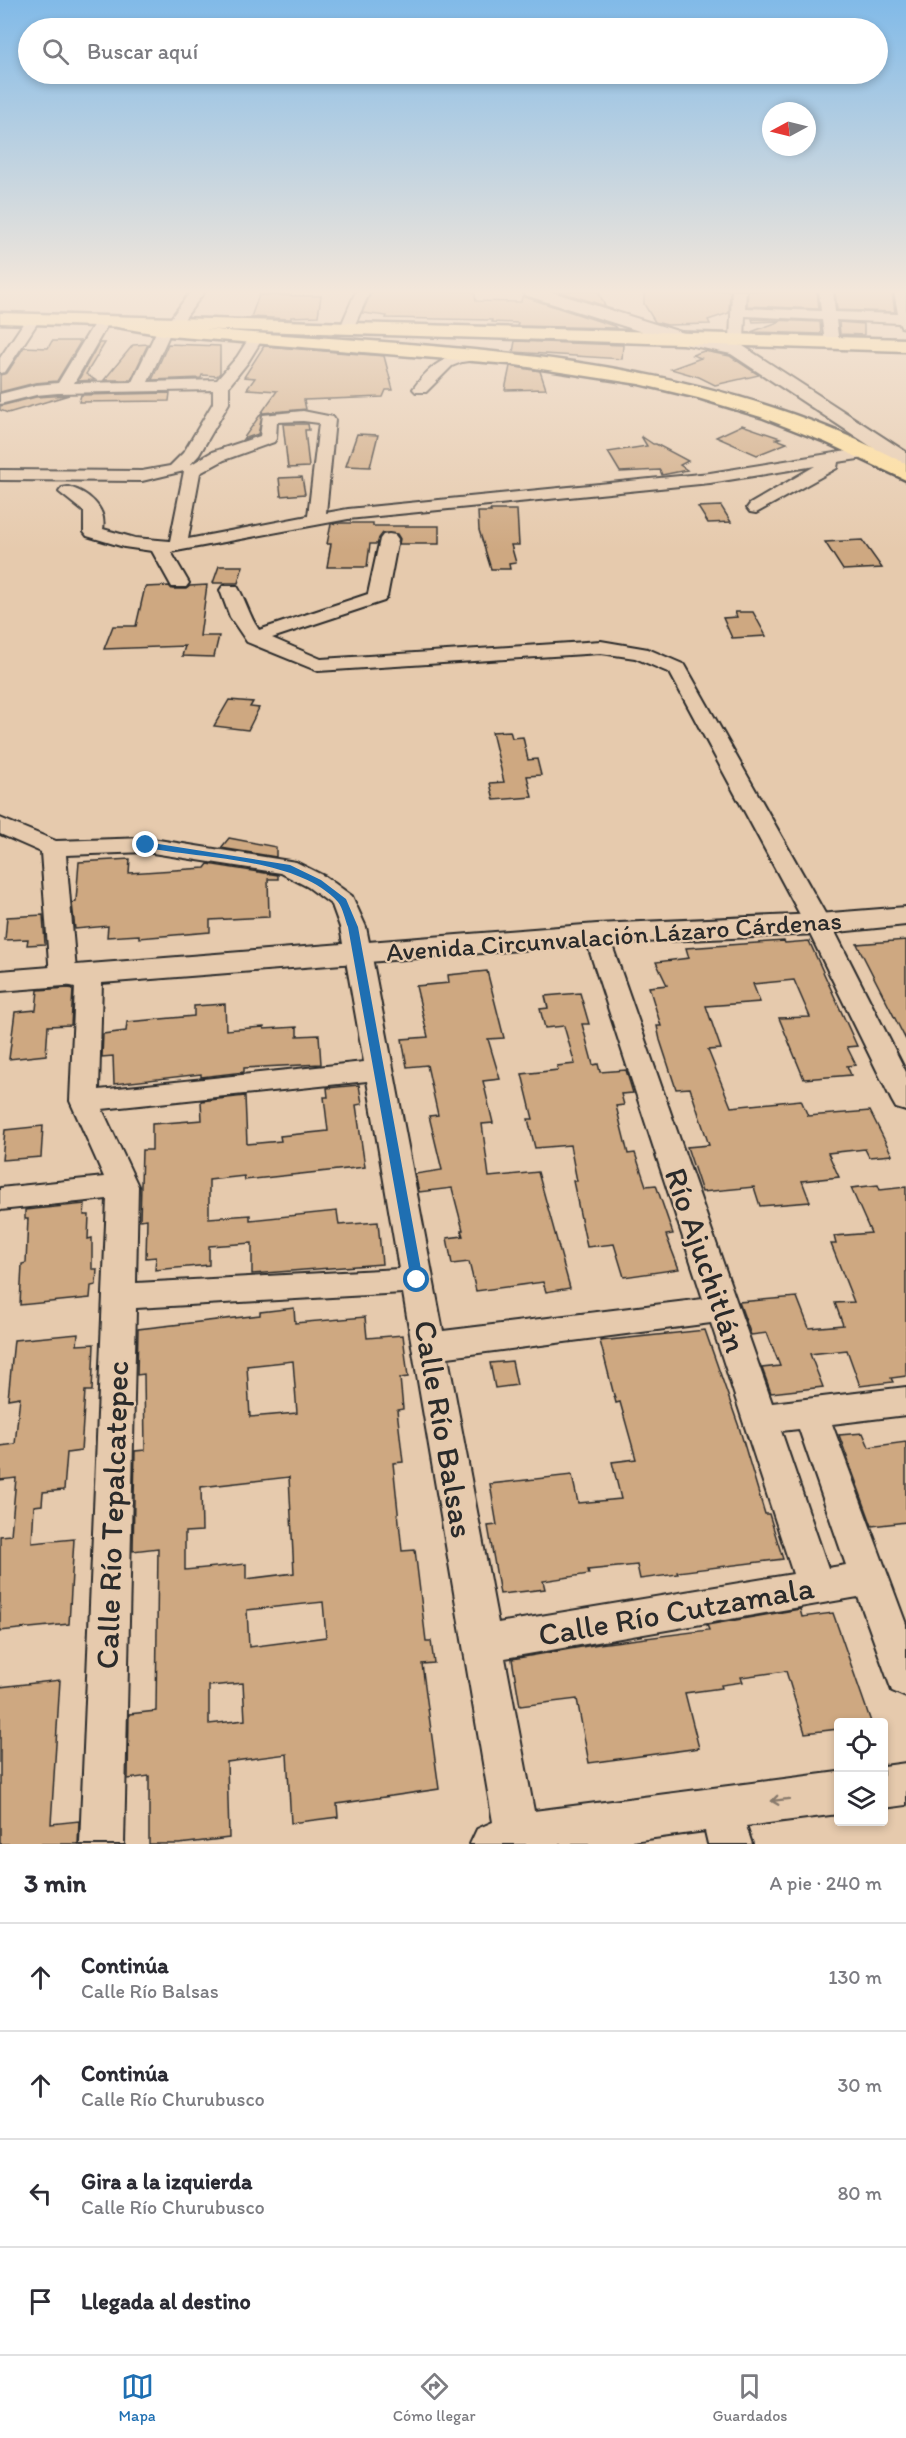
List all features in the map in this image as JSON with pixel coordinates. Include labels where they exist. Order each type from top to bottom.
[{"type":"main road","points":[[641,377],[758,408],[903,466]]},
{"type":"street","points":[[63,388],[69,377]]},
{"type":"street","points":[[138,386],[142,377]]},
{"type":"street","points":[[0,475],[142,476],[175,470],[191,455],[220,403],[221,385],[228,377]]},
{"type":"street","points":[[421,389],[432,377]]},
{"type":"street","points":[[781,377],[903,466]]},
{"type":"street","points":[[0,399],[36,390],[63,388],[221,385]]},
{"type":"street","points":[[179,584],[168,546],[192,471],[218,456],[268,439],[269,418],[303,416],[327,420],[316,520]]},
{"type":"street","points":[[68,492],[93,510],[97,518],[93,532],[130,543],[168,546],[348,514],[710,478],[866,453]]},
{"type":"street","points":[[756,508],[845,456]]},
{"type":"street","points":[[254,638],[377,597],[389,539]]},
{"type":"street","points":[[230,590],[240,617],[254,638],[318,665],[601,647],[636,650],[678,669],[818,924],[906,1101]]},
{"type":"street","points":[[0,825],[53,848],[63,976],[89,982],[84,1101],[123,1186],[0,1198]]},
{"type":"street","name":"Calle Río Balsas","points":[[53,848],[146,845],[286,867],[318,882],[343,901],[353,927],[358,952],[483,1644],[505,1839]]},
{"type":"street","name":"Avenida Circunvalación Lázaro Cárdenas","points":[[0,981],[597,933],[818,924],[906,916]]},
{"type":"street","name":"Río Ajuchitlán","points":[[597,933],[816,1587]]},
{"type":"street","points":[[84,1101],[379,1070]]},
{"type":"street","name":"Calle Río Tepalcatepec","points":[[102,1844],[123,1186]]},
{"type":"street","points":[[119,1296],[417,1280]]},
{"type":"street","points":[[429,1346],[723,1309]]},
{"type":"street","points":[[760,1419],[906,1401]]},
{"type":"street","points":[[811,1414],[906,1677]]},
{"type":"street","name":"Calle Río Cutzamala","points":[[483,1644],[870,1578]]},
{"type":"street","points":[[888,1786],[906,1784]]},
{"type":"street","points":[[505,1839],[725,1826],[834,1793]]},
{"type":"building","points":[[0,377],[59,377],[57,381],[35,383],[0,392]]},
{"type":"building","points":[[80,377],[91,377],[95,380],[78,381]]},
{"type":"building","points":[[106,377],[132,377],[131,380],[104,380]]},
{"type":"building","points":[[153,377],[201,377],[201,378],[152,380]]},
{"type":"building","points":[[245,377],[390,377],[393,390],[386,390],[383,397],[304,400],[306,409],[263,413],[258,434],[243,439],[277,391],[247,389],[255,378]]},
{"type":"building","points":[[508,377],[542,377],[546,389],[505,390]]},
{"type":"building","points":[[699,377],[750,377],[715,385]]},
{"type":"building","points":[[170,393],[169,401],[79,402],[81,395]]},
{"type":"building","points":[[69,395],[8,413],[0,410],[0,406],[36,397]]},
{"type":"building","points":[[283,424],[308,424],[309,430],[305,430],[309,467],[288,468]]},
{"type":"building","points":[[742,425],[780,438],[776,439],[787,443],[757,455],[716,437]]},
{"type":"building","points":[[357,434],[378,435],[370,467],[346,466]]},
{"type":"building","points":[[641,436],[688,461],[680,465],[687,470],[662,475],[660,470],[620,472],[608,452],[647,446]]},
{"type":"building","points":[[302,477],[305,494],[281,496],[279,478]]},
{"type":"building","points":[[721,506],[731,522],[708,523],[698,507]]},
{"type":"building","points":[[490,510],[517,510],[519,545],[511,545],[516,563],[509,564],[510,569],[491,569],[479,530],[478,512],[491,512]]},
{"type":"building","points":[[373,523],[373,526],[439,526],[439,544],[399,544],[400,539],[397,534],[383,533],[377,544],[370,544],[367,567],[327,567],[331,544],[327,544],[331,524]]},
{"type":"building","points":[[862,540],[882,568],[843,570],[825,542]]},
{"type":"building","points":[[219,566],[243,566],[238,583],[213,583]]},
{"type":"building","points":[[207,585],[200,636],[219,636],[214,657],[182,656],[185,646],[104,649],[113,626],[136,626],[145,587],[169,586],[172,589],[186,589],[190,586]]},
{"type":"building","points":[[735,612],[753,612],[766,636],[732,638],[723,618],[737,617]]},
{"type":"building","points":[[229,700],[253,702],[250,707],[259,708],[248,730],[214,726]]},
{"type":"building","points":[[510,731],[512,738],[523,737],[528,760],[537,759],[541,775],[527,776],[532,797],[494,800],[490,783],[504,782],[492,732]]},
{"type":"building","points":[[229,838],[276,847],[276,857],[221,848]]},
{"type":"building","points":[[130,859],[129,873],[205,868],[208,864],[278,875],[278,879],[268,879],[269,917],[210,920],[210,932],[139,938],[139,935],[107,937],[108,926],[75,929],[72,903],[76,901],[79,862]]},
{"type":"building","points":[[43,915],[45,944],[27,945],[28,939],[5,940],[7,917]]},
{"type":"building","points":[[906,940],[906,1040],[857,944]]},
{"type":"building","points":[[784,941],[785,943],[809,941],[857,1046],[847,1047],[856,1065],[847,1066],[851,1075],[804,1079],[779,1018],[810,1017],[794,980],[753,984],[760,1002],[706,1006],[721,1049],[708,1050],[731,1107],[801,1100],[808,1116],[870,1111],[892,1155],[869,1157],[865,1149],[828,1153],[839,1177],[802,1181],[810,1202],[760,1206],[754,1187],[702,1192],[687,1147],[709,1145],[690,1088],[676,1089],[660,1040],[657,1026],[661,1026],[649,987],[667,985],[656,962],[689,958],[686,948]]},
{"type":"building","points":[[487,971],[504,1038],[488,1039],[500,1079],[483,1081],[493,1123],[482,1124],[489,1177],[538,1172],[570,1288],[546,1292],[543,1282],[476,1291],[469,1262],[452,1264],[447,1238],[463,1236],[461,1230],[463,1230],[452,1188],[419,1192],[415,1174],[442,1170],[429,1116],[438,1115],[427,1065],[407,1067],[402,1039],[428,1037],[416,986],[449,983],[448,975]]},
{"type":"building","points":[[73,989],[71,1025],[48,1026],[46,1055],[9,1059],[15,1012],[36,1010],[38,990]]},
{"type":"building","points":[[580,993],[589,1024],[582,1024],[593,1065],[598,1064],[600,1072],[626,1070],[633,1093],[621,1094],[624,1105],[616,1106],[628,1154],[635,1153],[646,1186],[656,1185],[673,1234],[666,1235],[679,1269],[624,1277],[614,1244],[587,1247],[573,1181],[577,1181],[570,1145],[535,1148],[528,1119],[533,1119],[522,1074],[558,1070],[557,1066],[575,1064],[564,1026],[545,1028],[540,1009],[548,1008],[545,996]]},
{"type":"building","points":[[225,1004],[226,1030],[297,1027],[297,1036],[319,1035],[321,1064],[244,1068],[244,1072],[201,1077],[201,1074],[114,1084],[113,1056],[102,1057],[103,1034],[126,1031],[127,1022],[194,1016],[194,1006]]},
{"type":"building","points":[[359,1085],[362,1104],[356,1105],[365,1167],[245,1180],[244,1176],[209,1180],[209,1218],[250,1215],[250,1220],[337,1211],[339,1225],[378,1222],[382,1264],[252,1274],[252,1243],[209,1246],[209,1265],[155,1270],[156,1257],[146,1258],[147,1219],[140,1220],[142,1150],[152,1150],[152,1124],[202,1120],[201,1101],[245,1096],[247,1144],[281,1141],[280,1136],[328,1131],[324,1097],[328,1097],[327,1088]]},
{"type":"building","points":[[43,1126],[41,1157],[2,1160],[5,1130]]},
{"type":"building","points":[[878,1185],[880,1190],[906,1187],[906,1376],[891,1378],[893,1382],[860,1386],[847,1350],[810,1354],[823,1387],[771,1393],[762,1368],[780,1366],[767,1333],[751,1335],[739,1302],[797,1297],[809,1328],[843,1325],[835,1303],[854,1302],[831,1244],[836,1244],[834,1236],[871,1233],[851,1188]]},
{"type":"building","points":[[85,1204],[84,1215],[89,1215],[88,1239],[92,1238],[92,1269],[97,1269],[96,1285],[91,1286],[90,1298],[20,1305],[22,1264],[26,1263],[28,1219],[25,1219],[25,1210]]},
{"type":"building","points":[[294,1308],[295,1323],[365,1317],[367,1338],[403,1335],[408,1377],[400,1378],[403,1409],[397,1410],[403,1462],[393,1463],[402,1551],[415,1550],[426,1641],[431,1641],[434,1663],[422,1664],[439,1789],[337,1804],[338,1817],[291,1823],[287,1754],[227,1762],[229,1838],[179,1844],[149,1844],[149,1776],[128,1779],[129,1714],[156,1711],[158,1548],[133,1551],[135,1451],[145,1450],[144,1374],[137,1375],[138,1329],[260,1315],[260,1312]],"holes":[[[293,1361],[297,1413],[250,1417],[247,1366]],[[289,1477],[294,1573],[246,1579],[246,1564],[185,1570],[185,1532],[202,1531],[201,1487]],[[323,1602],[326,1637],[249,1647],[247,1610]],[[243,1683],[245,1720],[209,1724],[209,1686]]]},
{"type":"building","points":[[705,1330],[739,1427],[765,1514],[769,1514],[783,1559],[677,1572],[678,1574],[640,1579],[637,1565],[588,1570],[589,1574],[543,1581],[545,1589],[500,1594],[488,1526],[497,1525],[490,1484],[572,1475],[578,1503],[621,1499],[612,1462],[636,1459],[620,1402],[616,1403],[600,1341]]},
{"type":"building","points":[[78,1334],[77,1345],[94,1344],[92,1391],[85,1391],[81,1451],[67,1453],[64,1490],[43,1492],[42,1505],[34,1506],[32,1543],[74,1539],[69,1624],[0,1631],[0,1536],[11,1535],[16,1478],[0,1480],[0,1446],[15,1444],[20,1397],[8,1399],[14,1340]]},
{"type":"building","points":[[512,1361],[517,1385],[495,1388],[490,1363]]},
{"type":"building","points":[[863,1433],[869,1447],[906,1442],[906,1522],[872,1526],[839,1435]]},
{"type":"building","points":[[800,1609],[802,1617],[833,1613],[870,1718],[834,1718],[834,1729],[805,1733],[786,1671],[741,1677],[743,1682],[721,1685],[722,1688],[685,1693],[699,1748],[589,1763],[577,1699],[520,1706],[512,1659],[599,1644],[709,1630],[707,1625]]},
{"type":"building","points":[[60,1680],[51,1824],[79,1821],[78,1844],[0,1844],[0,1687]]},
{"type":"route","points":[[146,845],[286,867],[318,882],[343,901],[353,927],[417,1280]]}]
